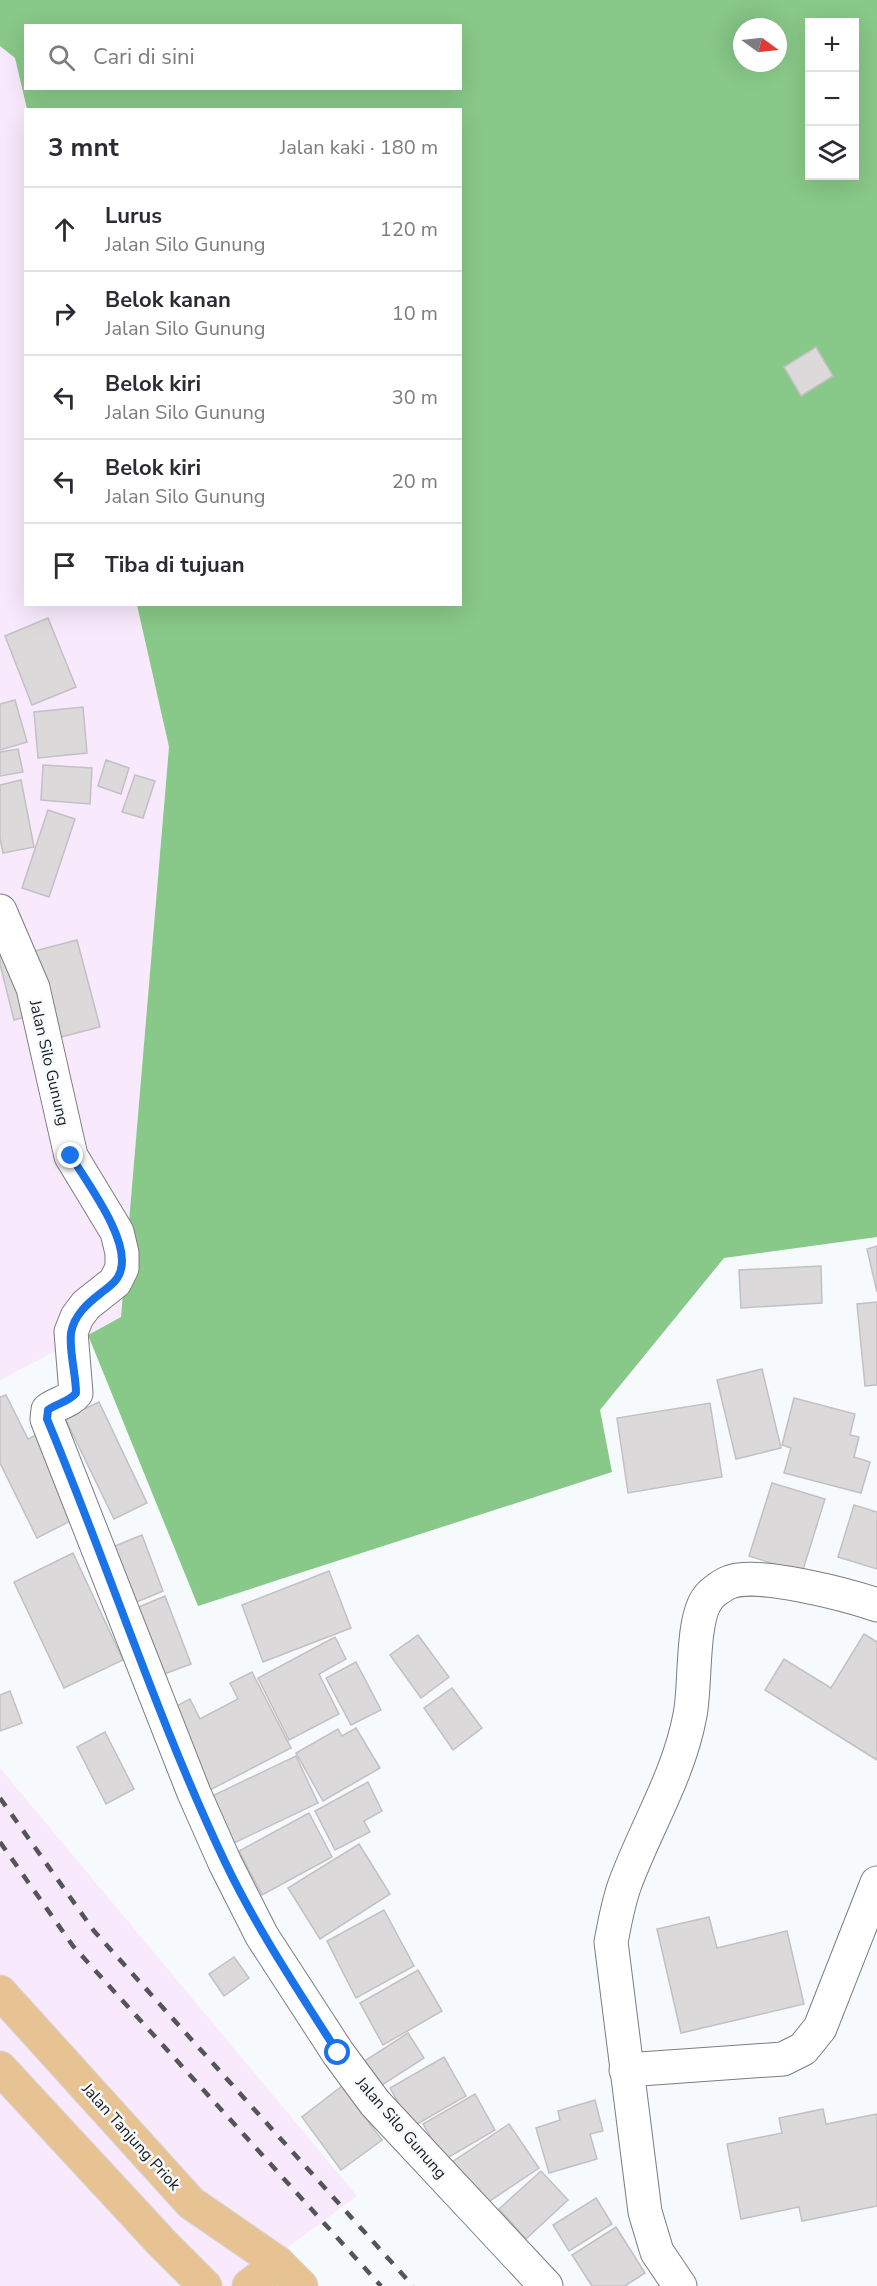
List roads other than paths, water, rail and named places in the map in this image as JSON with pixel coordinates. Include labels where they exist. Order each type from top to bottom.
[{"type":"highway","name":"Jalan Tanjung Priok","points":[[0,1992],[191,2203],[278,2263],[301,2286]]},
{"type":"highway","points":[[0,2068],[162,2243],[205,2286]]},
{"type":"highway","points":[[249,2286],[278,2263]]},
{"type":"street","name":"Jalan Silo Gunung","points":[[0,911],[33,988],[71,1156],[117,1232],[122,1253],[122,1268],[115,1282],[86,1305],[77,1317],[71,1332],[76,1393],[72,1398],[55,1404],[48,1410],[47,1419],[194,1793],[225,1863],[262,1936],[338,2053],[375,2103],[546,2286]]},
{"type":"street","points":[[680,2286],[657,2252],[645,2212],[611,1942],[616,1911],[625,1884],[676,1767],[687,1735],[694,1699],[698,1623],[708,1598],[729,1582],[756,1578],[810,1588],[877,1605]]},
{"type":"street","points":[[626,2070],[783,2059],[803,2049],[820,2028],[877,1883]]},
{"type":"railway","points":[[0,1798],[94,1931],[413,2286]]},
{"type":"railway","points":[[0,1842],[73,1946],[381,2286]]}]
